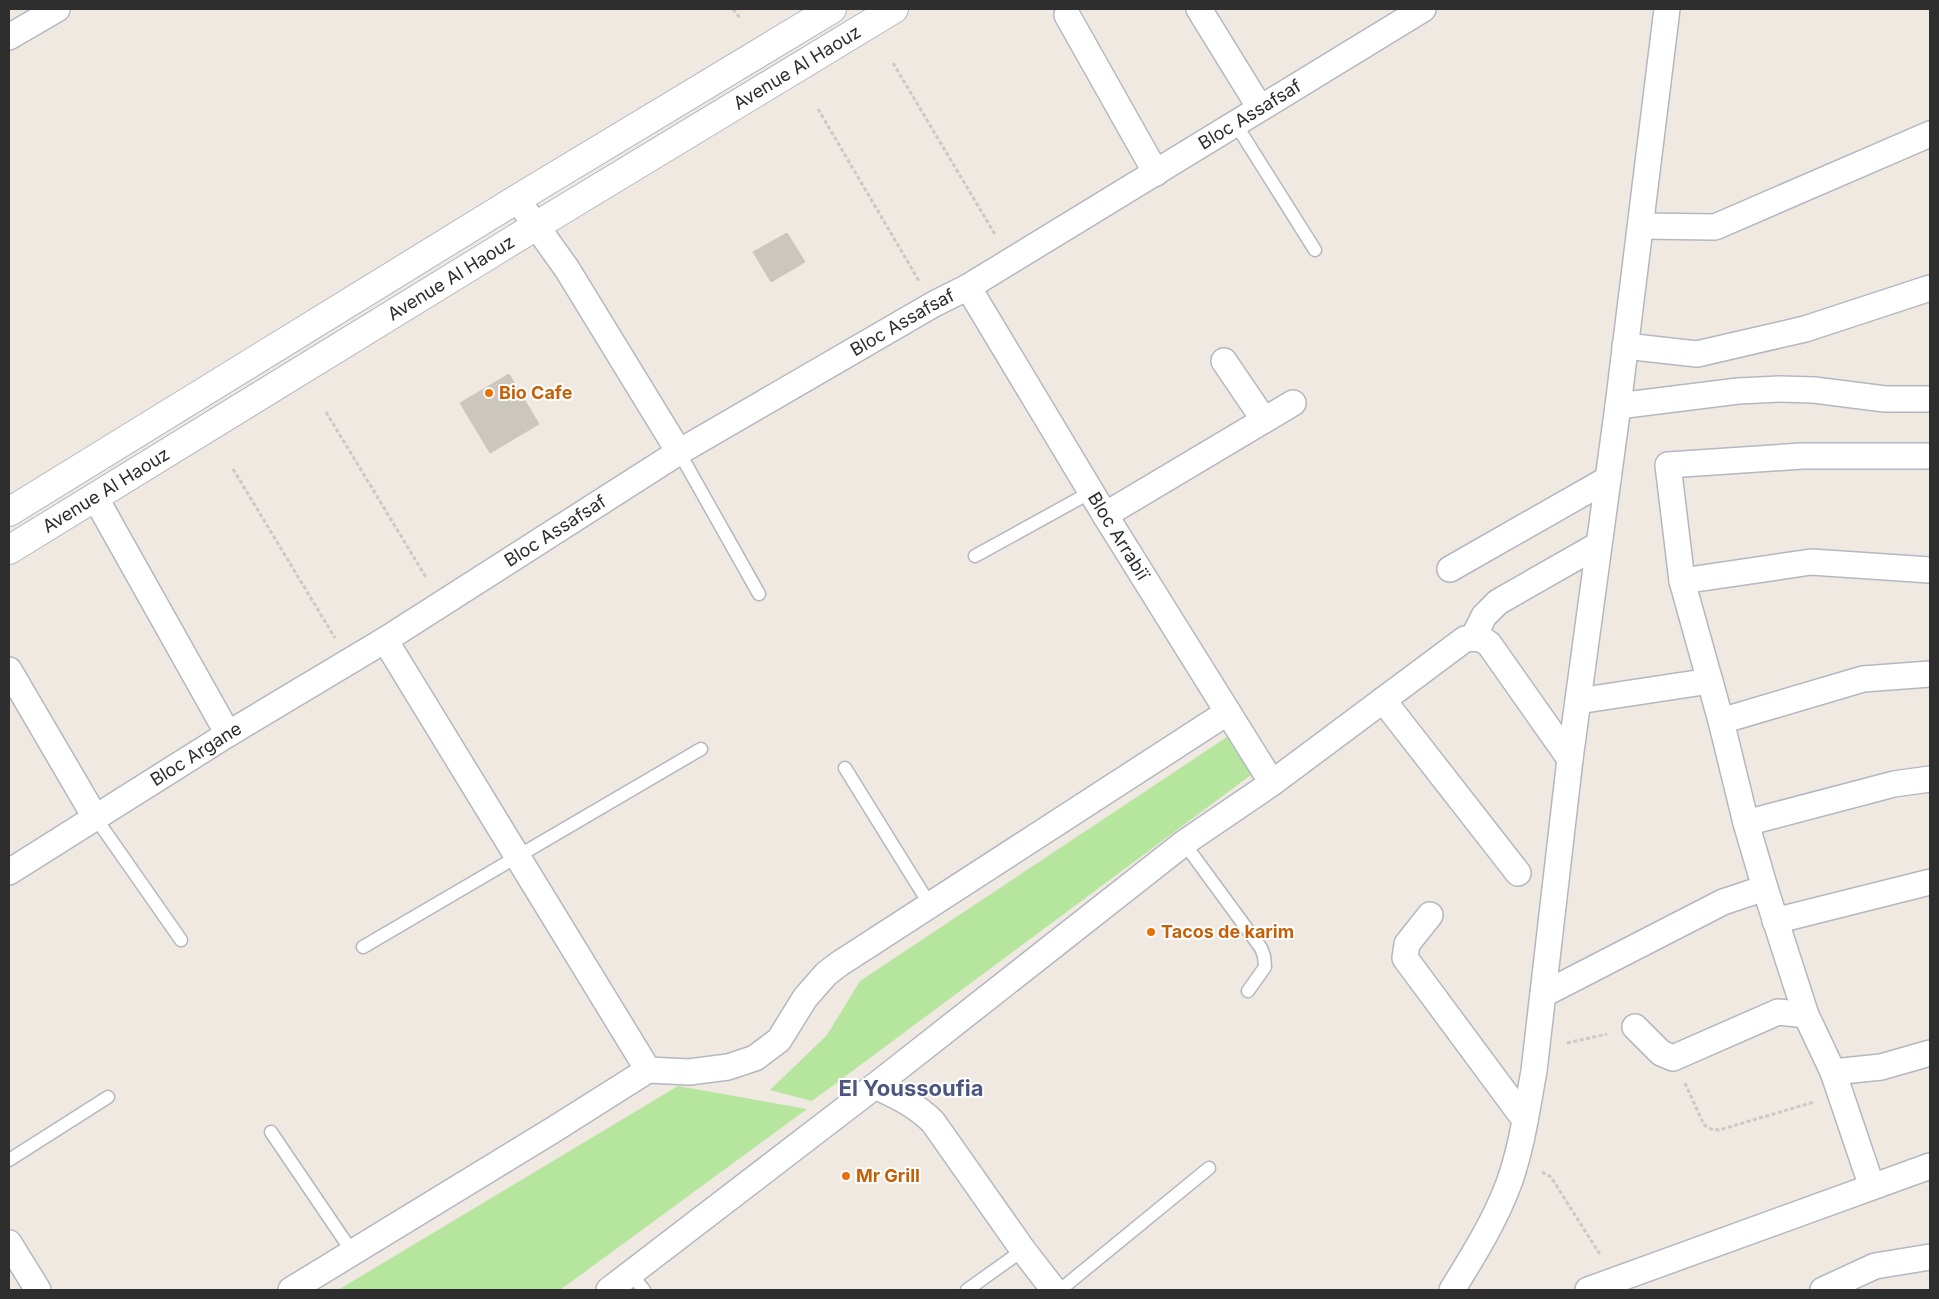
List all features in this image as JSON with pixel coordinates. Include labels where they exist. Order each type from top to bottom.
[{"type":"main road","name":"Avenue Al Haouz","points":[[9,512],[517,199],[832,9]]},
{"type":"main road","name":"Avenue Al Haouz","points":[[9,550],[536,226],[894,9]]},
{"type":"street","points":[[9,37],[57,9]]},
{"type":"street","points":[[1199,9],[1260,108]]},
{"type":"street","name":"Bloc Assafsaf","points":[[385,640],[679,452],[934,304],[968,287],[1423,9]]},
{"type":"street","points":[[1452,1290],[1490,1226],[1509,1182],[1525,1120],[1537,1050],[1570,759],[1618,406],[1667,9]]},
{"type":"street","points":[[1067,15],[1156,173]]},
{"type":"street","points":[[1641,226],[1715,227],[1930,134]]},
{"type":"street","points":[[517,199],[567,269],[679,452]]},
{"type":"street","name":"Bloc Arrabiï","points":[[968,287],[1105,515],[1272,783]]},
{"type":"street","points":[[1625,346],[1697,354],[1805,329],[1930,288]]},
{"type":"street","points":[[1224,361],[1264,420]]},
{"type":"street","points":[[1618,406],[1738,391],[1780,389],[1814,390],[1885,399],[1930,399]]},
{"type":"street","points":[[1105,515],[1293,403]]},
{"type":"street","points":[[1872,1187],[1837,1083],[1806,1015],[1746,824],[1721,720],[1682,581],[1668,466],[1802,456],[1930,456]]},
{"type":"street","points":[[1450,569],[1608,479]]},
{"type":"street","points":[[94,497],[228,734]]},
{"type":"street","points":[[1473,638],[1484,616],[1498,602],[1598,545]]},
{"type":"street","points":[[1682,581],[1810,562],[1930,570]]},
{"type":"street","points":[[609,1290],[637,1282],[875,1086],[1184,842],[1272,783],[1465,639],[1480,638],[1489,644],[1570,759]]},
{"type":"street","points":[[385,640],[648,1070]]},
{"type":"street","name":"Bloc Argane","points":[[9,872],[95,816],[385,640]]},
{"type":"street","points":[[9,670],[95,816]]},
{"type":"street","points":[[1721,720],[1863,679],[1930,674]]},
{"type":"street","points":[[1578,701],[1710,681]]},
{"type":"street","points":[[1383,700],[1518,873]]},
{"type":"street","points":[[291,1290],[648,1070],[699,1071],[728,1067],[755,1058],[779,1040],[805,998],[826,974],[1228,712]]},
{"type":"street","points":[[1746,824],[1894,784],[1930,779]]},
{"type":"street","points":[[1775,921],[1930,882]]},
{"type":"street","points":[[1544,994],[1723,902],[1765,888]]},
{"type":"street","points":[[1430,915],[1407,944],[1405,958],[1525,1120]]},
{"type":"street","points":[[1635,1027],[1661,1053],[1673,1058],[1778,1012],[1806,1015]]},
{"type":"street","points":[[1837,1083],[1881,1067],[1930,1053]]},
{"type":"street","points":[[875,1086],[903,1098],[920,1109],[933,1122],[1023,1250],[1054,1290]]},
{"type":"street","points":[[1588,1290],[1930,1166]]},
{"type":"street","points":[[9,1243],[38,1290]]},
{"type":"street","points":[[1823,1290],[1875,1266],[1930,1257]]},
{"type":"lane","points":[[1235,123],[1315,250]]},
{"type":"lane","points":[[679,452],[760,594]]},
{"type":"lane","points":[[976,556],[1091,492]]},
{"type":"lane","points":[[363,946],[701,749]]},
{"type":"lane","points":[[845,768],[930,905]]},
{"type":"lane","points":[[95,816],[181,940]]},
{"type":"lane","points":[[1184,842],[1261,948],[1265,967],[1248,990]]},
{"type":"lane","points":[[9,1160],[108,1097]]},
{"type":"lane","points":[[271,1132],[352,1252]]},
{"type":"lane","points":[[1060,1290],[1209,1168]]},
{"type":"lane","points":[[967,1290],[1023,1250]]},
{"type":"path","points":[[733,9],[740,18]]},
{"type":"path","points":[[893,63],[1011,261]]},
{"type":"path","points":[[818,109],[934,304]]},
{"type":"path","points":[[326,412],[442,604]]},
{"type":"path","points":[[233,469],[350,662]]},
{"type":"path","points":[[1537,1050],[1635,1027]]},
{"type":"path","points":[[1673,1058],[1704,1125],[1711,1130],[1719,1130],[1837,1083]]},
{"type":"path","points":[[1516,1156],[1551,1177],[1616,1280]]},
{"type":"green space","points":[[1242,727],[1263,766],[812,1101],[770,1090],[827,1035],[860,981]]},
{"type":"green space","points":[[678,1086],[807,1109],[560,1290],[338,1290]]},
{"type":"building","points":[[787,233],[805,262],[771,282],[753,252]]},
{"type":"building","points":[[509,374],[539,424],[490,453],[460,403]]},
{"type":"place","name":"Bio Cafe","points":[[489,393]]},
{"type":"place","name":"Tacos de karim","points":[[1151,932]]},
{"type":"place","name":"Mr Grill","points":[[846,1176]]},
{"type":"district","name":"El Youssoufia","points":[[911,1088]]}]
